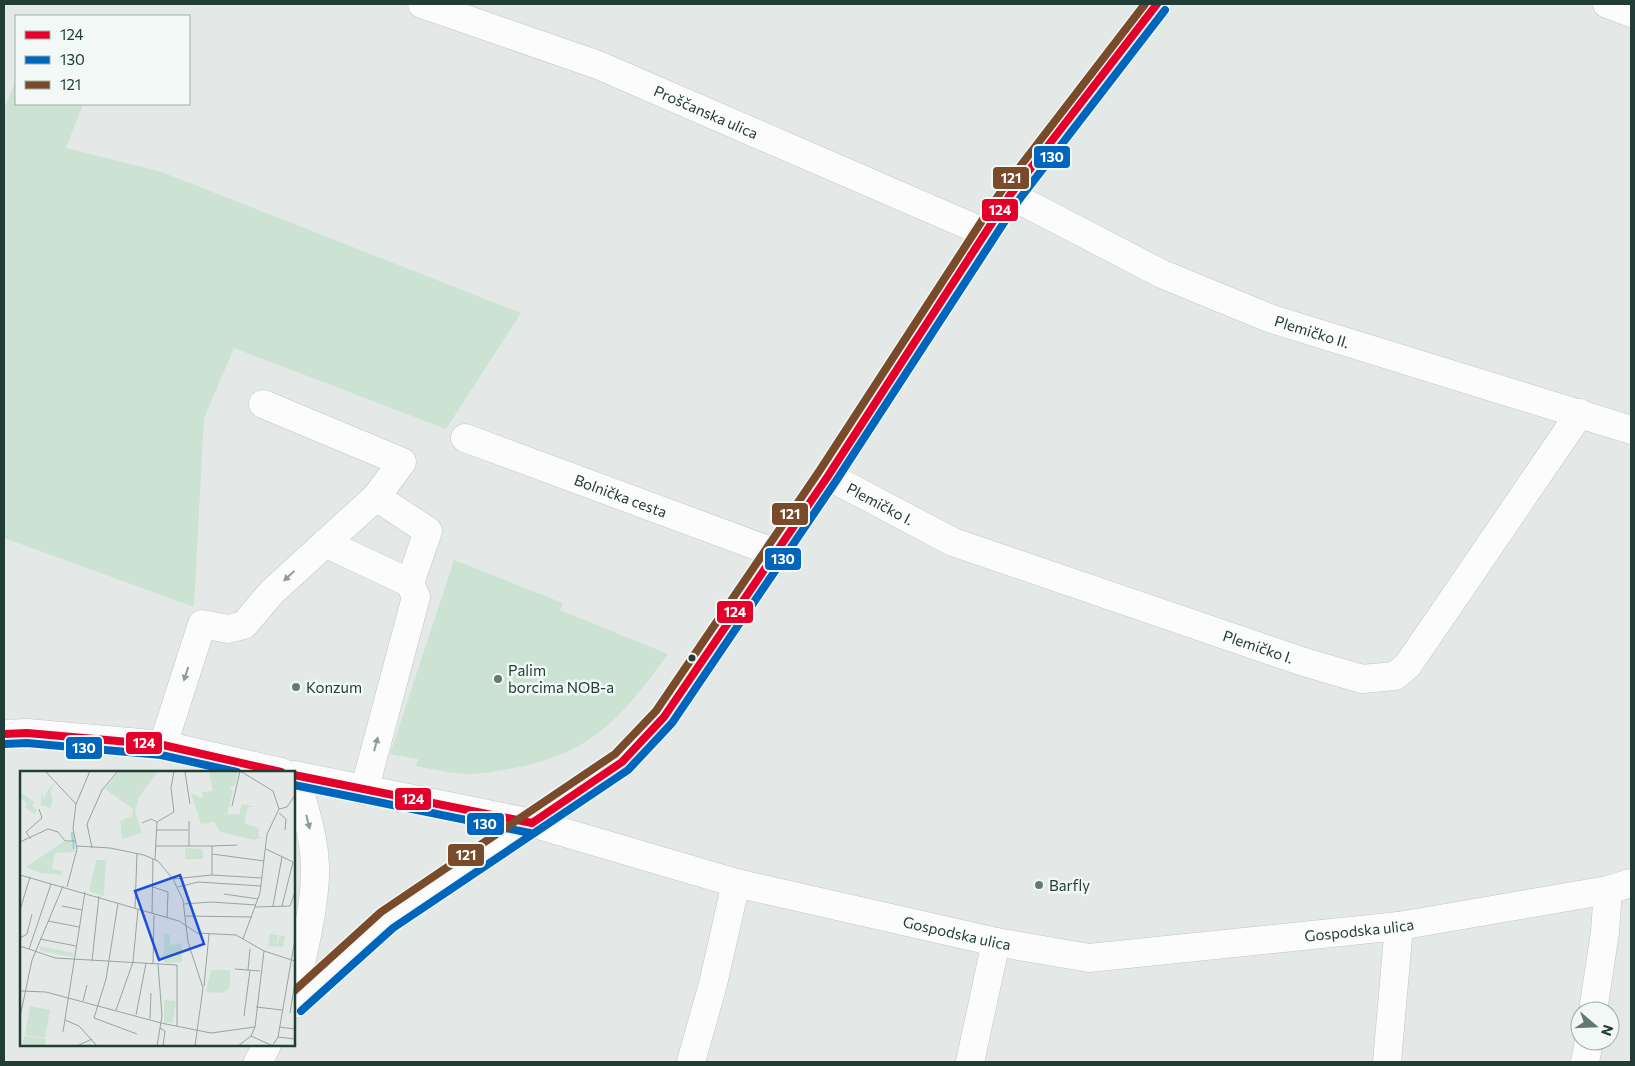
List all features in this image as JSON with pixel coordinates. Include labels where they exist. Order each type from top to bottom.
[{"type":"street","name":"Proščanska ulica","points":[[422,4],[598,65],[986,233]]},
{"type":"street","points":[[295,1003],[387,920],[622,762],[639,746],[664,716],[828,476],[1010,195],[1157,4]]},
{"type":"street","points":[[1607,4],[1631,13]]},
{"type":"street","name":"Plemičko II.","points":[[1010,195],[1162,274],[1269,318],[1631,430]]},
{"type":"street","points":[[163,745],[202,624],[228,629],[244,626],[272,592],[376,497],[402,462],[263,404]]},
{"type":"street","name":"Plemičko I.","points":[[828,476],[953,542],[1301,662],[1362,679],[1395,676],[1408,665],[1580,413]]},
{"type":"street","name":"Bolnička cesta","points":[[465,438],[776,553]]},
{"type":"street","points":[[376,497],[428,531],[410,583]]},
{"type":"street","points":[[325,543],[410,583],[416,597],[364,791]]},
{"type":"street","name":"Gospodska ulica","points":[[4,734],[26,733],[163,745],[277,771]]},
{"type":"street","name":"Gospodska ulica","points":[[295,775],[364,791],[532,823],[736,883],[996,942],[1089,958],[1399,926],[1620,886]]},
{"type":"street","points":[[295,787],[310,825],[315,872],[313,895],[295,994]]},
{"type":"street","points":[[691,1062],[713,984],[736,883]]},
{"type":"street","points":[[1595,1001],[1605,932],[1620,886]]},
{"type":"street","points":[[1386,1062],[1399,926]]},
{"type":"street","points":[[970,1062],[996,942]]},
{"type":"street","points":[[258,1062],[266,1046]]},
{"type":"green space","points":[[15,82],[15,105],[83,105],[66,148],[159,171],[521,313],[446,429],[234,348],[204,418],[194,607],[4,538],[4,109]]},
{"type":"green space","points":[[454,560],[563,603],[560,610],[668,654],[636,696],[604,729],[586,742],[565,753],[514,768],[477,774],[451,773],[416,766],[418,759],[390,754]]},
{"type":"transit line","name":"121","points":[[295,990],[381,912],[615,754],[656,711],[820,470],[1002,190],[1145,4]]},
{"type":"transit line","name":"124","points":[[532,823],[622,762],[664,717],[828,476],[1010,195],[1157,4]]},
{"type":"transit line","name":"130","points":[[301,1011],[393,928],[628,770],[672,723],[836,481],[1018,201],[1165,10]]},
{"type":"transit line","name":"124","points":[[4,734],[27,733],[163,745],[277,771]]},
{"type":"transit line","name":"130","points":[[4,744],[27,743],[161,755],[233,771]]},
{"type":"transit line","name":"124","points":[[295,775],[532,823]]},
{"type":"transit line","name":"130","points":[[295,785],[530,833]]},
{"type":"place","name":"Palim borcima NOB-a","points":[[498,679]]},
{"type":"place","name":"Konzum","points":[[296,687]]},
{"type":"place","name":"Barfly","points":[[1039,885]]}]
